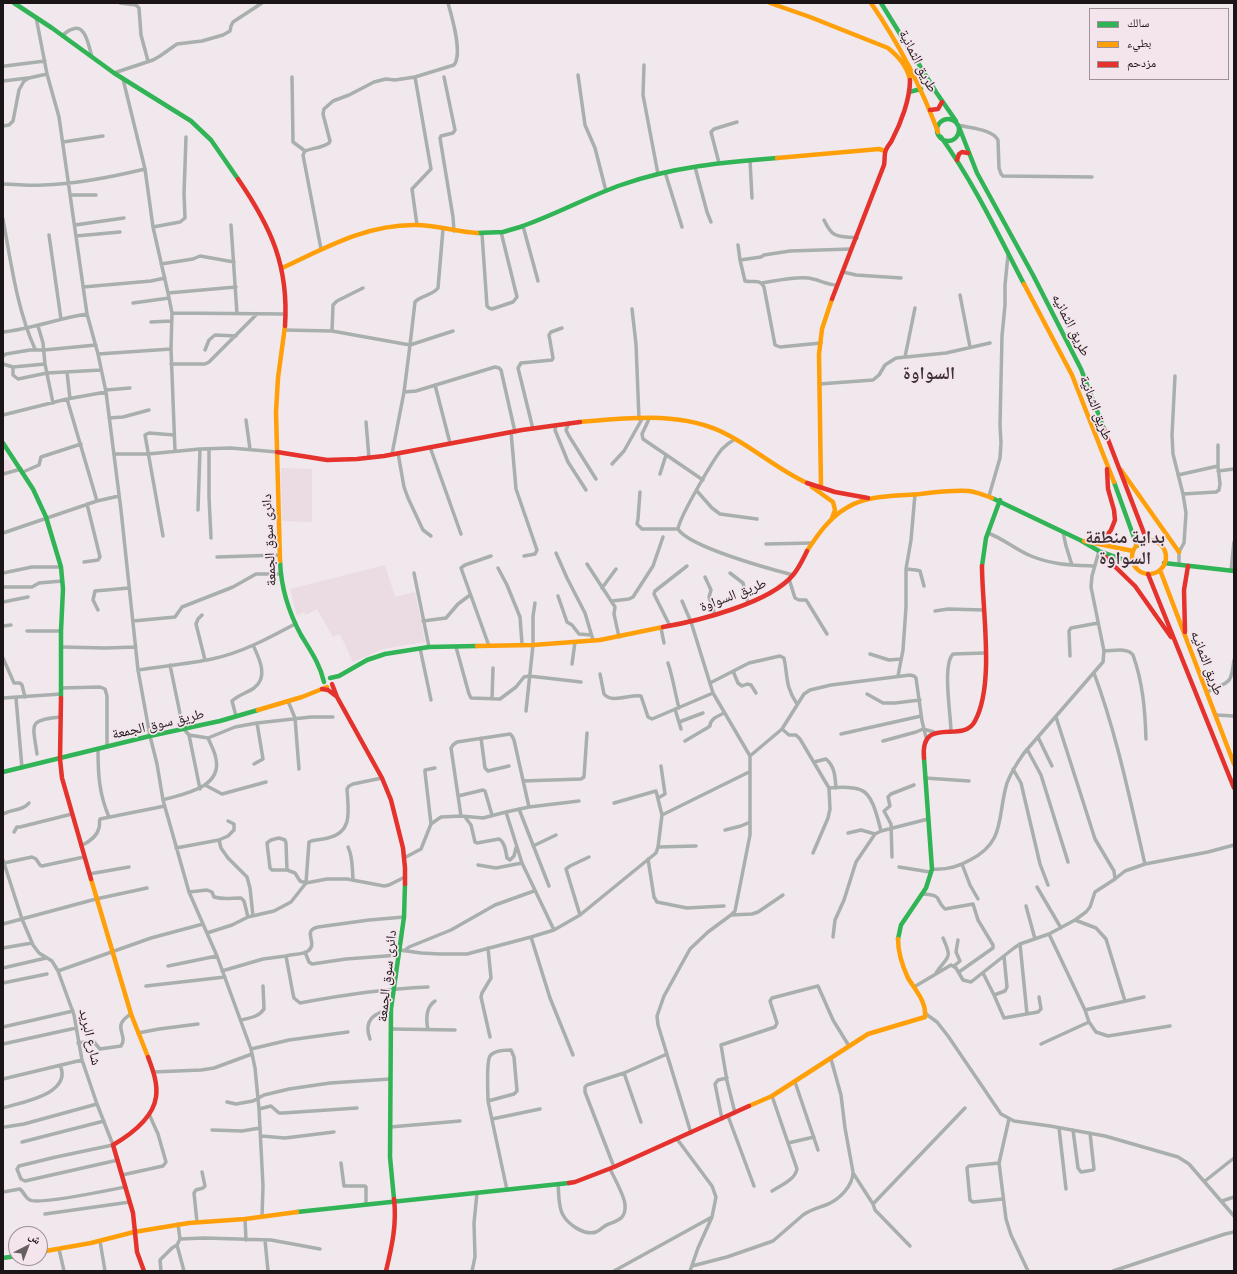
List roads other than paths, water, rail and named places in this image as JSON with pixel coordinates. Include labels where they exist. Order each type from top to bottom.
[{"type":"street","name":"دائرى سوق الجمعة","points":[[14,3],[114,73],[199,129],[214,145],[263,218],[276,245],[282,268],[286,294],[284,330],[277,386],[276,421],[279,555],[283,590],[295,624],[382,778],[397,820],[404,858],[404,917],[401,952],[393,988],[391,1009],[390,1157],[395,1202],[394,1239],[386,1271]]},
{"type":"street","points":[[120,3],[136,5],[139,8],[141,35],[148,61]]},
{"type":"street","points":[[114,73],[160,56],[177,44],[202,41],[223,35],[230,31],[233,22],[262,3]]},
{"type":"street","points":[[305,151],[329,143],[323,114],[324,109],[329,104],[374,82],[386,79],[395,80],[415,77],[450,68],[456,64],[456,40],[448,3]]},
{"type":"street","points":[[770,3],[888,48],[897,55],[905,65],[911,84],[907,104],[892,143],[885,151],[886,158],[884,165],[822,329],[819,354],[821,488]]},
{"type":"street","name":"طريق الثمانية","points":[[871,3],[906,58],[921,89],[938,132]]},
{"type":"street","name":"طريق الثمانيه","points":[[881,3],[957,124],[977,174],[1033,275],[1081,369],[1147,541]]},
{"type":"street","points":[[36,17],[47,74],[59,117],[87,314],[96,345],[106,391],[120,496],[138,670],[150,736],[157,764],[164,806],[189,892],[217,956],[251,1049],[255,1068],[261,1136],[263,1186],[262,1217]]},
{"type":"street","points":[[62,36],[73,28],[82,30],[85,34],[92,57]]},
{"type":"street","points":[[5,66],[45,61]]},
{"type":"street","points":[[644,65],[643,95],[658,174]]},
{"type":"street","points":[[3,81],[47,74]]},
{"type":"street","points":[[578,75],[585,125],[595,148],[606,191]]},
{"type":"street","points":[[292,77],[293,142],[305,151]]},
{"type":"street","points":[[415,77],[431,169],[412,189],[417,225]]},
{"type":"street","points":[[444,77],[455,130],[453,133],[440,138],[454,231]]},
{"type":"street","points":[[3,126],[9,125],[13,121],[19,90],[24,81],[29,78]]},
{"type":"street","points":[[123,79],[145,169],[153,227],[172,313],[171,364],[175,451]]},
{"type":"street","points":[[910,92],[921,89]]},
{"type":"street","points":[[930,110],[938,109],[942,102]]},
{"type":"street","points":[[957,124],[958,134],[953,139],[946,140],[941,137],[938,132],[938,126],[942,120],[947,119],[957,124],[991,133],[996,136],[998,140],[1000,171],[1003,176],[1092,177]]},
{"type":"street","points":[[719,163],[711,132],[714,129],[736,122]]},
{"type":"street","points":[[63,142],[103,136]]},
{"type":"street","points":[[153,227],[180,222],[185,218],[184,194],[186,137]]},
{"type":"street","name":"طريق الثمانية","points":[[941,137],[974,188],[1072,375],[1121,499],[1137,546]]},
{"type":"street","points":[[282,268],[352,236],[372,230],[396,226],[417,225],[482,234],[501,232],[523,226],[637,179],[665,172],[719,163],[750,160],[879,149],[885,151]]},
{"type":"street","points":[[305,151],[303,155],[321,249]]},
{"type":"street","points":[[957,160],[959,154],[962,152],[968,153]]},
{"type":"street","points":[[750,160],[752,198]]},
{"type":"street","points":[[696,167],[707,212],[711,222]]},
{"type":"street","points":[[3,184],[42,185],[69,183],[109,177],[145,169]]},
{"type":"street","points":[[665,172],[682,227]]},
{"type":"street","points":[[71,195],[96,195]]},
{"type":"street","points":[[75,225],[124,218]]},
{"type":"street","points":[[3,219],[26,328],[35,349]]},
{"type":"street","points":[[824,220],[829,230],[834,235],[856,238]]},
{"type":"street","points":[[231,225],[236,287],[236,314]]},
{"type":"street","points":[[523,226],[538,281]]},
{"type":"street","points":[[392,454],[404,392],[415,302],[417,299],[434,293],[438,288],[443,229]]},
{"type":"street","points":[[76,236],[120,232]]},
{"type":"street","points":[[482,234],[488,306],[492,309],[513,302],[516,297],[501,232]]},
{"type":"street","points":[[48,235],[61,318]]},
{"type":"street","points":[[738,246],[745,281],[759,281],[762,283],[792,278],[812,278],[829,284],[838,284]]},
{"type":"street","points":[[740,260],[761,258],[764,255],[790,251],[851,249]]},
{"type":"street","points":[[989,496],[1000,458],[1002,336],[1008,254]]},
{"type":"street","points":[[161,264],[193,259],[200,256],[234,262]]},
{"type":"street","points":[[843,272],[856,275],[901,278]]},
{"type":"street","points":[[83,287],[151,281],[165,278]]},
{"type":"street","points":[[762,283],[775,345],[780,347],[821,342]]},
{"type":"street","points":[[168,293],[236,287]]},
{"type":"street","points":[[332,331],[334,303],[363,288]]},
{"type":"street","points":[[960,295],[970,347]]},
{"type":"street","points":[[133,303],[169,298]]},
{"type":"street","points":[[905,358],[915,308]]},
{"type":"street","points":[[612,464],[624,451],[641,419],[632,309]]},
{"type":"street","points":[[172,313],[285,314]]},
{"type":"street","points":[[3,332],[38,326],[61,318],[87,314]]},
{"type":"street","points":[[171,364],[205,364],[209,362],[257,314]]},
{"type":"street","points":[[151,322],[171,321]]},
{"type":"street","points":[[38,326],[44,350],[53,403]]},
{"type":"street","points":[[533,429],[518,366],[521,363],[552,360],[553,358],[549,335],[551,332],[562,328]]},
{"type":"street","points":[[284,330],[332,331],[410,345],[453,331]]},
{"type":"street","points":[[205,350],[209,340],[215,334],[236,336]]},
{"type":"street","points":[[819,384],[873,380],[879,375],[885,365],[896,358],[946,353],[990,343]]},
{"type":"street","points":[[3,356],[6,354],[35,349],[44,350],[96,345]]},
{"type":"street","points":[[98,354],[171,349]]},
{"type":"street","points":[[3,364],[13,367],[46,364]]},
{"type":"street","points":[[13,367],[13,374],[18,379],[47,373],[102,370]]},
{"type":"street","points":[[404,392],[435,385],[495,367],[501,370],[513,432],[516,489],[536,550],[535,554],[524,556]]},
{"type":"street","points":[[67,372],[69,399],[97,501]]},
{"type":"street","points":[[1175,376],[1172,435],[1174,462],[1183,494],[1186,513],[1184,542],[1179,552]]},
{"type":"street","points":[[435,385],[450,443]]},
{"type":"street","points":[[3,414],[106,391],[130,388]]},
{"type":"street","points":[[109,418],[123,417],[149,410]]},
{"type":"street","points":[[114,454],[148,454],[200,449],[250,449],[337,460],[369,458],[569,423],[641,419],[677,419],[700,422],[722,431],[802,481],[833,502],[835,510],[830,521]]},
{"type":"street","points":[[649,419],[641,436],[643,439],[702,480]]},
{"type":"street","points":[[246,420],[250,449]]},
{"type":"street","points":[[366,422],[369,458]]},
{"type":"street","points":[[569,423],[566,430],[596,479]]},
{"type":"street","points":[[556,425],[555,430],[568,462],[586,490]]},
{"type":"street","points":[[162,536],[154,480],[145,435],[174,435]]},
{"type":"street","points":[[678,529],[702,480],[721,450],[735,439]]},
{"type":"street","points":[[3,443],[33,488],[46,517],[61,567],[62,647],[60,759],[62,778],[84,858],[131,1014],[156,1083],[156,1098],[149,1114],[129,1135],[113,1145],[19,1166],[17,1169],[21,1180],[25,1181],[118,1160]]},
{"type":"street","points":[[3,474],[39,465],[41,457],[81,444]]},
{"type":"street","points":[[1183,494],[1218,491],[1220,484],[1218,471],[1218,445]]},
{"type":"street","points":[[430,447],[461,534]]},
{"type":"street","points":[[198,510],[200,449]]},
{"type":"street","points":[[209,449],[211,538]]},
{"type":"street","points":[[398,453],[404,487],[408,498],[423,530],[431,536]]},
{"type":"street","points":[[660,474],[666,455]]},
{"type":"street","points":[[1117,464],[1179,552],[1180,565]]},
{"type":"street","points":[[1101,543],[1112,531],[1116,520],[1115,511],[1107,486],[1107,466]]},
{"type":"street","points":[[1178,475],[1218,466]]},
{"type":"street","points":[[1218,471],[1234,469]]},
{"type":"street","points":[[802,481],[844,494],[873,498]]},
{"type":"street","points":[[697,491],[712,508],[720,514],[757,519]]},
{"type":"street","name":"طريق السواوة","points":[[328,683],[359,664],[377,657],[405,650],[429,647],[522,644],[533,645],[619,637],[691,622],[748,603],[775,590],[791,577],[822,530],[830,521],[850,506],[873,498],[950,491],[968,491],[989,496],[1080,540],[1100,552],[1133,563]]},
{"type":"street","points":[[640,492],[637,524],[639,526],[642,528],[678,529]]},
{"type":"street","points":[[898,676],[906,607],[906,568],[911,540],[915,494]]},
{"type":"street","points":[[3,533],[87,504],[120,496]]},
{"type":"street","points":[[883,741],[923,729],[934,732],[960,732],[972,726],[978,718],[983,686],[985,653],[982,562],[988,532],[1000,500]]},
{"type":"street","points":[[84,562],[98,560],[100,557],[87,504]]},
{"type":"street","points":[[678,529],[680,533],[689,539],[756,566],[791,577],[795,598],[799,600],[806,600],[827,634]]},
{"type":"street","points":[[988,532],[1001,538],[1020,551],[1057,564],[1095,566]]},
{"type":"street","points":[[1063,532],[1072,565]]},
{"type":"street","points":[[612,602],[633,597],[653,566],[663,537]]},
{"type":"street","points":[[1080,540],[1101,543],[1133,551]]},
{"type":"street","points":[[1147,541],[1155,542],[1162,547],[1165,555],[1164,563],[1160,570],[1152,574],[1139,571],[1133,563],[1133,551],[1137,546],[1147,541]]},
{"type":"street","points":[[1164,563],[1232,571],[1234,542]]},
{"type":"street","points":[[766,544],[813,543]]},
{"type":"street","points":[[899,867],[931,871],[962,864],[982,853],[995,839],[1007,784],[1013,769],[1027,749],[1094,673],[1104,659],[1104,651],[1092,587],[1095,566],[1100,552],[1139,590],[1164,629],[1173,639]]},
{"type":"street","points":[[556,553],[585,613],[593,640]]},
{"type":"street","points":[[217,556],[279,555]]},
{"type":"street","points":[[489,646],[461,568],[491,556]]},
{"type":"street","points":[[587,564],[615,607],[614,614],[619,637]]},
{"type":"street","points":[[670,626],[654,594],[687,566]]},
{"type":"street","points":[[1185,636],[1184,590],[1188,566]]},
{"type":"street","points":[[3,573],[32,567],[61,567]]},
{"type":"street","points":[[498,568],[507,584],[520,617],[522,644]]},
{"type":"street","points":[[906,568],[920,571],[924,586]]},
{"type":"street","points":[[602,588],[616,569]]},
{"type":"street","name":"طريق الثمانيه","points":[[1160,570],[1234,764]]},
{"type":"street","points":[[414,573],[429,647]]},
{"type":"street","points":[[730,573],[743,583],[748,603]]},
{"type":"street","points":[[133,621],[175,617],[182,607],[233,587],[256,574],[281,574]]},
{"type":"street","points":[[1148,574],[1234,788]]},
{"type":"street","points":[[706,577],[711,590],[709,597],[715,614]]},
{"type":"street","points":[[3,587],[34,586],[39,583],[62,581]]},
{"type":"street","points":[[98,610],[93,600],[95,591],[129,588]]},
{"type":"street","points":[[424,621],[446,618],[458,604],[470,595]]},
{"type":"street","points":[[558,596],[567,622],[572,624],[579,634],[591,635]]},
{"type":"street","points":[[3,602],[28,597]]},
{"type":"street","points":[[682,601],[691,622],[713,693],[750,756],[750,835],[737,905],[731,915],[708,932],[690,949],[659,1008],[657,1021],[691,1133]]},
{"type":"street","points":[[526,711],[533,645],[533,616],[535,603]]},
{"type":"street","points":[[935,611],[948,609],[984,610]]},
{"type":"street","points":[[202,615],[196,624],[205,660]]},
{"type":"street","points":[[1070,656],[1069,632],[1071,628],[1098,623]]},
{"type":"street","points":[[138,670],[222,656],[253,645],[295,624]]},
{"type":"street","points":[[3,626],[11,625]]},
{"type":"street","points":[[661,628],[664,643]]},
{"type":"street","points":[[27,631],[61,631]]},
{"type":"street","points":[[572,664],[575,642]]},
{"type":"street","points":[[236,716],[232,700],[253,688],[260,682],[262,675],[262,668],[253,645]]},
{"type":"street","points":[[62,647],[136,647]]},
{"type":"street","points":[[456,647],[471,698],[500,699],[516,687],[524,677],[529,676],[581,682]]},
{"type":"street","points":[[420,648],[431,700]]},
{"type":"street","points":[[1104,651],[1126,650],[1133,655],[1140,674],[1146,739]]},
{"type":"street","points":[[951,732],[947,685],[950,658],[953,654],[985,653]]},
{"type":"street","points":[[870,654],[889,660],[901,659]]},
{"type":"street","points":[[710,683],[758,660],[780,656],[784,658],[786,679],[791,695],[797,704]]},
{"type":"street","points":[[3,658],[14,683],[20,683],[22,685],[25,697]]},
{"type":"street","points":[[1207,692],[1230,680],[1233,674],[1234,660]]},
{"type":"street","points":[[668,663],[672,676],[681,729]]},
{"type":"street","points":[[170,665],[183,728],[190,735],[200,789]]},
{"type":"street","points":[[492,699],[493,668]]},
{"type":"street","points":[[734,671],[738,683],[742,686],[747,684],[751,685],[756,693]]},
{"type":"street","points":[[1094,673],[1105,703],[1114,736],[1145,864]]},
{"type":"street","points":[[600,674],[604,694],[606,696],[613,698],[641,696],[650,719],[713,693]]},
{"type":"street","points":[[317,690],[328,690],[336,695],[338,676]]},
{"type":"street","points":[[48,1251],[178,1224],[262,1217],[478,1194],[558,1184],[583,1179],[612,1168],[772,1096],[868,1034],[925,1017],[925,1006],[901,964],[898,939],[901,925],[926,888],[931,871],[923,748],[926,737],[923,729],[917,682],[914,676],[898,676],[831,685],[810,690],[804,694],[782,729],[750,756]]},
{"type":"street","points":[[317,690],[328,683]]},
{"type":"street","points":[[61,688],[100,687],[105,689],[107,696],[107,747]]},
{"type":"street","name":"طريق سوق الجمعة","points":[[3,772],[183,728],[215,722],[288,701],[317,690]]},
{"type":"street","points":[[3,698],[61,694]]},
{"type":"street","points":[[867,694],[883,703],[920,700]]},
{"type":"street","points":[[16,698],[22,768]]},
{"type":"street","points":[[288,701],[295,718],[299,769]]},
{"type":"street","points":[[679,722],[703,712]]},
{"type":"street","points":[[685,741],[707,728],[712,720],[724,713]]},
{"type":"street","points":[[1216,715],[1234,716]]},
{"type":"street","points":[[841,734],[921,716]]},
{"type":"street","points":[[37,754],[34,729],[35,725],[42,719],[61,717]]},
{"type":"street","points":[[190,735],[208,738],[235,727],[257,723],[295,718],[333,717]]},
{"type":"street","points":[[1056,717],[1094,839],[1114,871],[1115,880]]},
{"type":"street","points":[[254,764],[262,761],[263,759],[257,723]]},
{"type":"street","points":[[782,729],[789,735],[798,736],[829,788],[830,809],[828,818],[813,853]]},
{"type":"street","points":[[926,737],[934,732]]},
{"type":"street","points":[[523,781],[581,779],[584,777],[587,733]]},
{"type":"street","points":[[516,846],[514,856],[510,860],[507,858],[502,840],[499,839],[477,843],[475,842],[471,825],[463,816],[458,796],[451,748],[453,744],[457,742],[510,734],[512,736],[529,807]]},
{"type":"street","points":[[1038,737],[1052,766]]},
{"type":"street","points":[[163,800],[200,789],[213,776],[216,769],[216,760],[208,738]]},
{"type":"street","points":[[481,738],[485,768],[488,771],[509,766]]},
{"type":"street","points":[[98,749],[98,782],[101,796],[109,817]]},
{"type":"street","points":[[1027,749],[1041,775],[1068,862]]},
{"type":"street","points":[[814,762],[826,759],[831,763],[834,770],[836,788]]},
{"type":"street","points":[[658,798],[665,794],[661,766]]},
{"type":"street","points":[[404,858],[421,849],[431,824],[425,770],[435,768]]},
{"type":"street","points":[[1013,769],[1020,783],[1040,864],[1048,886]]},
{"type":"street","points":[[662,815],[749,772]]},
{"type":"street","points":[[207,933],[232,925],[250,917],[274,911],[285,906],[296,897],[306,883],[310,842],[329,838],[338,834],[348,823],[347,789],[349,786],[382,778]]},
{"type":"street","points":[[925,778],[969,781]]},
{"type":"street","points":[[205,785],[222,794],[266,782]]},
{"type":"street","points":[[892,857],[892,828],[889,818],[884,813],[884,811],[890,806],[888,797],[891,794],[914,785]]},
{"type":"street","points":[[829,788],[860,790],[866,794],[873,805],[881,831]]},
{"type":"street","points":[[458,796],[483,790],[485,791],[492,815]]},
{"type":"street","points":[[305,952],[309,962],[312,964],[401,952],[467,954],[554,930],[580,915],[656,853],[662,815],[656,791],[614,803]]},
{"type":"street","points":[[431,824],[441,817],[463,816],[483,818],[529,807],[579,801]]},
{"type":"street","points":[[3,814],[8,811],[25,808],[29,803]]},
{"type":"street","points":[[81,846],[92,840],[95,836],[99,829],[99,819],[164,806]]},
{"type":"street","points":[[519,809],[549,886]]},
{"type":"street","points":[[506,812],[522,863],[554,930]]},
{"type":"street","points":[[14,832],[20,826],[72,814]]},
{"type":"street","points":[[833,937],[836,920],[856,862],[875,834],[881,831],[928,819]]},
{"type":"street","points":[[176,848],[219,840],[228,836],[234,830],[234,824],[228,821]]},
{"type":"street","points":[[725,830],[750,822]]},
{"type":"street","points":[[848,833],[861,830],[875,834]]},
{"type":"street","points":[[533,846],[556,835]]},
{"type":"street","points":[[287,870],[285,840],[279,838],[271,840],[267,843],[270,868],[272,870],[287,870],[293,872],[300,881],[306,883],[328,879],[353,879],[384,886],[389,885],[405,876]]},
{"type":"street","points":[[219,840],[221,848],[228,858],[247,877],[250,888],[250,917]]},
{"type":"street","points":[[954,966],[963,980],[971,982],[1020,944],[1049,934],[1075,920],[1090,907],[1095,892],[1115,880],[1125,871],[1145,864],[1208,852],[1234,845]]},
{"type":"street","points":[[658,847],[696,846]]},
{"type":"street","points":[[348,847],[351,853],[353,879]]},
{"type":"street","points":[[3,861],[32,857],[42,866],[84,858]]},
{"type":"street","points":[[580,915],[566,869],[589,857]]},
{"type":"street","points":[[648,859],[654,897],[657,902],[687,908],[724,906]]},
{"type":"street","name":"شارع البريد","points":[[3,861],[22,919],[36,951],[54,963],[73,1010],[82,1060],[113,1145],[130,1202],[134,1218],[136,1252],[144,1271]]},
{"type":"street","points":[[478,865],[496,868],[522,863]]},
{"type":"street","points":[[962,864],[970,885],[978,899]]},
{"type":"street","points":[[89,874],[129,867]]},
{"type":"street","points":[[1037,887],[1061,928]]},
{"type":"street","points":[[3,924],[96,899],[147,888]]},
{"type":"street","points":[[189,892],[207,890],[212,892],[214,897],[221,899],[226,900],[241,898],[244,901],[250,917]]},
{"type":"street","points":[[401,952],[408,947],[450,930],[495,905],[534,890]]},
{"type":"street","points":[[922,894],[936,896],[945,909],[973,904],[978,920],[993,945],[993,948],[959,972]]},
{"type":"street","points":[[731,915],[752,914],[758,912],[783,895]]},
{"type":"street","points":[[1026,906],[1035,939]]},
{"type":"street","points":[[222,971],[263,959],[305,952],[311,948],[310,931],[314,928],[369,920],[404,917]]},
{"type":"street","points":[[1075,920],[1091,925],[1100,931],[1110,951],[1125,1001]]},
{"type":"street","points":[[58,971],[112,951],[203,924]]},
{"type":"street","points":[[1049,934],[1096,1032],[1108,1036],[1170,1026]]},
{"type":"street","points":[[531,937],[550,998],[573,1055]]},
{"type":"street","points":[[936,974],[949,955],[949,950],[943,938]]},
{"type":"street","points":[[914,987],[951,965],[954,966],[960,961],[956,952],[958,940]]},
{"type":"street","points":[[3,948],[32,942]]},
{"type":"street","points":[[1020,944],[1027,1014]]},
{"type":"street","points":[[488,948],[491,978],[481,997],[490,1037]]},
{"type":"street","points":[[168,966],[217,956]]},
{"type":"street","points":[[286,956],[294,998],[300,1003],[393,988],[428,987]]},
{"type":"street","points":[[994,995],[1005,991],[1007,987],[1004,956]]},
{"type":"street","points":[[3,968],[46,958]]},
{"type":"street","points":[[983,973],[1004,1018],[1040,1010],[1039,997]]},
{"type":"street","points":[[3,983],[47,974]]},
{"type":"street","points":[[146,986],[225,977]]},
{"type":"street","points":[[735,1113],[721,1045],[775,1027],[777,1023],[770,1000],[772,998],[815,985],[819,987],[833,1020],[849,1046]]},
{"type":"street","points":[[240,1020],[260,1015],[264,1009],[263,986]]},
{"type":"street","points":[[1085,1010],[1144,997]]},
{"type":"street","points":[[428,1030],[428,1011],[430,1004],[435,1001]]},
{"type":"street","points":[[370,1039],[367,1031],[369,1022],[373,1016],[391,1009]]},
{"type":"street","points":[[3,1027],[73,1010]]},
{"type":"street","points":[[78,1043],[93,1041],[100,1049],[121,1046],[123,1042],[120,1025],[124,1018],[131,1014]]},
{"type":"street","points":[[926,1014],[937,1022],[948,1036],[1001,1114],[1009,1119],[1022,1123],[1090,1133],[1178,1157],[1189,1164],[1234,1216]]},
{"type":"street","points":[[1041,1044],[1090,1022]]},
{"type":"street","points":[[138,1033],[198,1024]]},
{"type":"street","points":[[3,1044],[76,1028]]},
{"type":"street","points":[[392,1029],[455,1030]]},
{"type":"street","points":[[251,1049],[289,1040],[348,1032]]},
{"type":"street","points":[[488,1101],[514,1094],[517,1091],[514,1057],[511,1050],[495,1052],[490,1056],[489,1061],[488,1101],[507,1190]]},
{"type":"street","points":[[153,1072],[214,1068],[252,1054]]},
{"type":"street","points":[[558,1184],[560,1209],[562,1214],[573,1225],[581,1230],[596,1232],[619,1220],[624,1212],[625,1202],[584,1089],[587,1085],[624,1073],[667,1054]]},
{"type":"street","points":[[692,1266],[727,1257],[773,1241],[803,1214],[828,1204],[840,1196],[849,1186],[853,1177],[853,1172],[841,1095],[831,1059]]},
{"type":"street","points":[[3,1079],[82,1060]]},
{"type":"street","points":[[3,1108],[52,1091],[61,1080],[62,1070],[60,1065]]},
{"type":"street","points":[[624,1073],[641,1122]]},
{"type":"street","points":[[722,1119],[715,1084],[718,1080],[727,1078]]},
{"type":"street","points":[[227,1102],[236,1104],[290,1089],[330,1083],[390,1079]]},
{"type":"street","points":[[795,1082],[818,1150]]},
{"type":"street","points":[[772,1096],[797,1169],[793,1178],[772,1191]]},
{"type":"street","points":[[5,1127],[24,1124],[97,1104]]},
{"type":"street","points":[[259,1109],[271,1106],[279,1113],[283,1113],[357,1108]]},
{"type":"street","points":[[873,1204],[966,1108]]},
{"type":"street","points":[[492,1119],[540,1109]]},
{"type":"street","points":[[122,1175],[163,1166],[166,1162],[158,1134],[149,1114]]},
{"type":"street","points":[[728,1116],[754,1186]]},
{"type":"street","points":[[1009,1119],[999,1163],[1003,1199],[1006,1219],[1011,1236],[1028,1271]]},
{"type":"street","points":[[22,1142],[104,1121]]},
{"type":"street","points":[[390,1127],[460,1121]]},
{"type":"street","points":[[212,1130],[242,1131],[260,1128]]},
{"type":"street","points":[[1059,1128],[1066,1189]]},
{"type":"street","points":[[1073,1130],[1078,1168],[1081,1172],[1094,1169],[1090,1133]]},
{"type":"street","points":[[261,1136],[285,1138],[334,1132]]},
{"type":"street","points":[[788,1143],[814,1137]]},
{"type":"street","points":[[677,1139],[712,1186],[716,1197],[712,1217],[698,1248],[690,1271]]},
{"type":"street","points":[[1205,1181],[1234,1158]]},
{"type":"street","points":[[999,1163],[969,1166],[967,1168],[970,1200],[973,1202],[1003,1199]]},
{"type":"street","points":[[341,1164],[344,1186],[365,1186],[366,1205]]},
{"type":"street","points":[[197,1222],[194,1193],[196,1190],[204,1188],[205,1186],[202,1172]]},
{"type":"street","points":[[853,1172],[873,1204],[875,1210],[910,1246]]},
{"type":"street","points":[[3,1192],[20,1189],[31,1201],[45,1201],[125,1187]]},
{"type":"street","points":[[472,1271],[475,1257],[474,1224],[478,1194]]},
{"type":"street","points":[[1222,1201],[1234,1197]]},
{"type":"street","points":[[44,1214],[130,1202]]},
{"type":"street","points":[[614,1271],[712,1217]]},
{"type":"street","points":[[245,1218],[246,1240]]},
{"type":"street","points":[[161,1271],[160,1260],[177,1245],[180,1239],[178,1224]]},
{"type":"street","points":[[1113,1271],[1234,1232]]},
{"type":"street","points":[[180,1239],[204,1238],[265,1240],[320,1249]]},
{"type":"street","points":[[265,1240],[268,1271]]},
{"type":"street","points":[[100,1241],[105,1271]]},
{"type":"street","points":[[177,1245],[184,1271]]},
{"type":"street","points":[[59,1249],[64,1271]]},
{"type":"district","name":"السواوة","points":[[929,373]]},
{"type":"district","name":"بداية منطقة السواوة","points":[[1125,547]]}]
